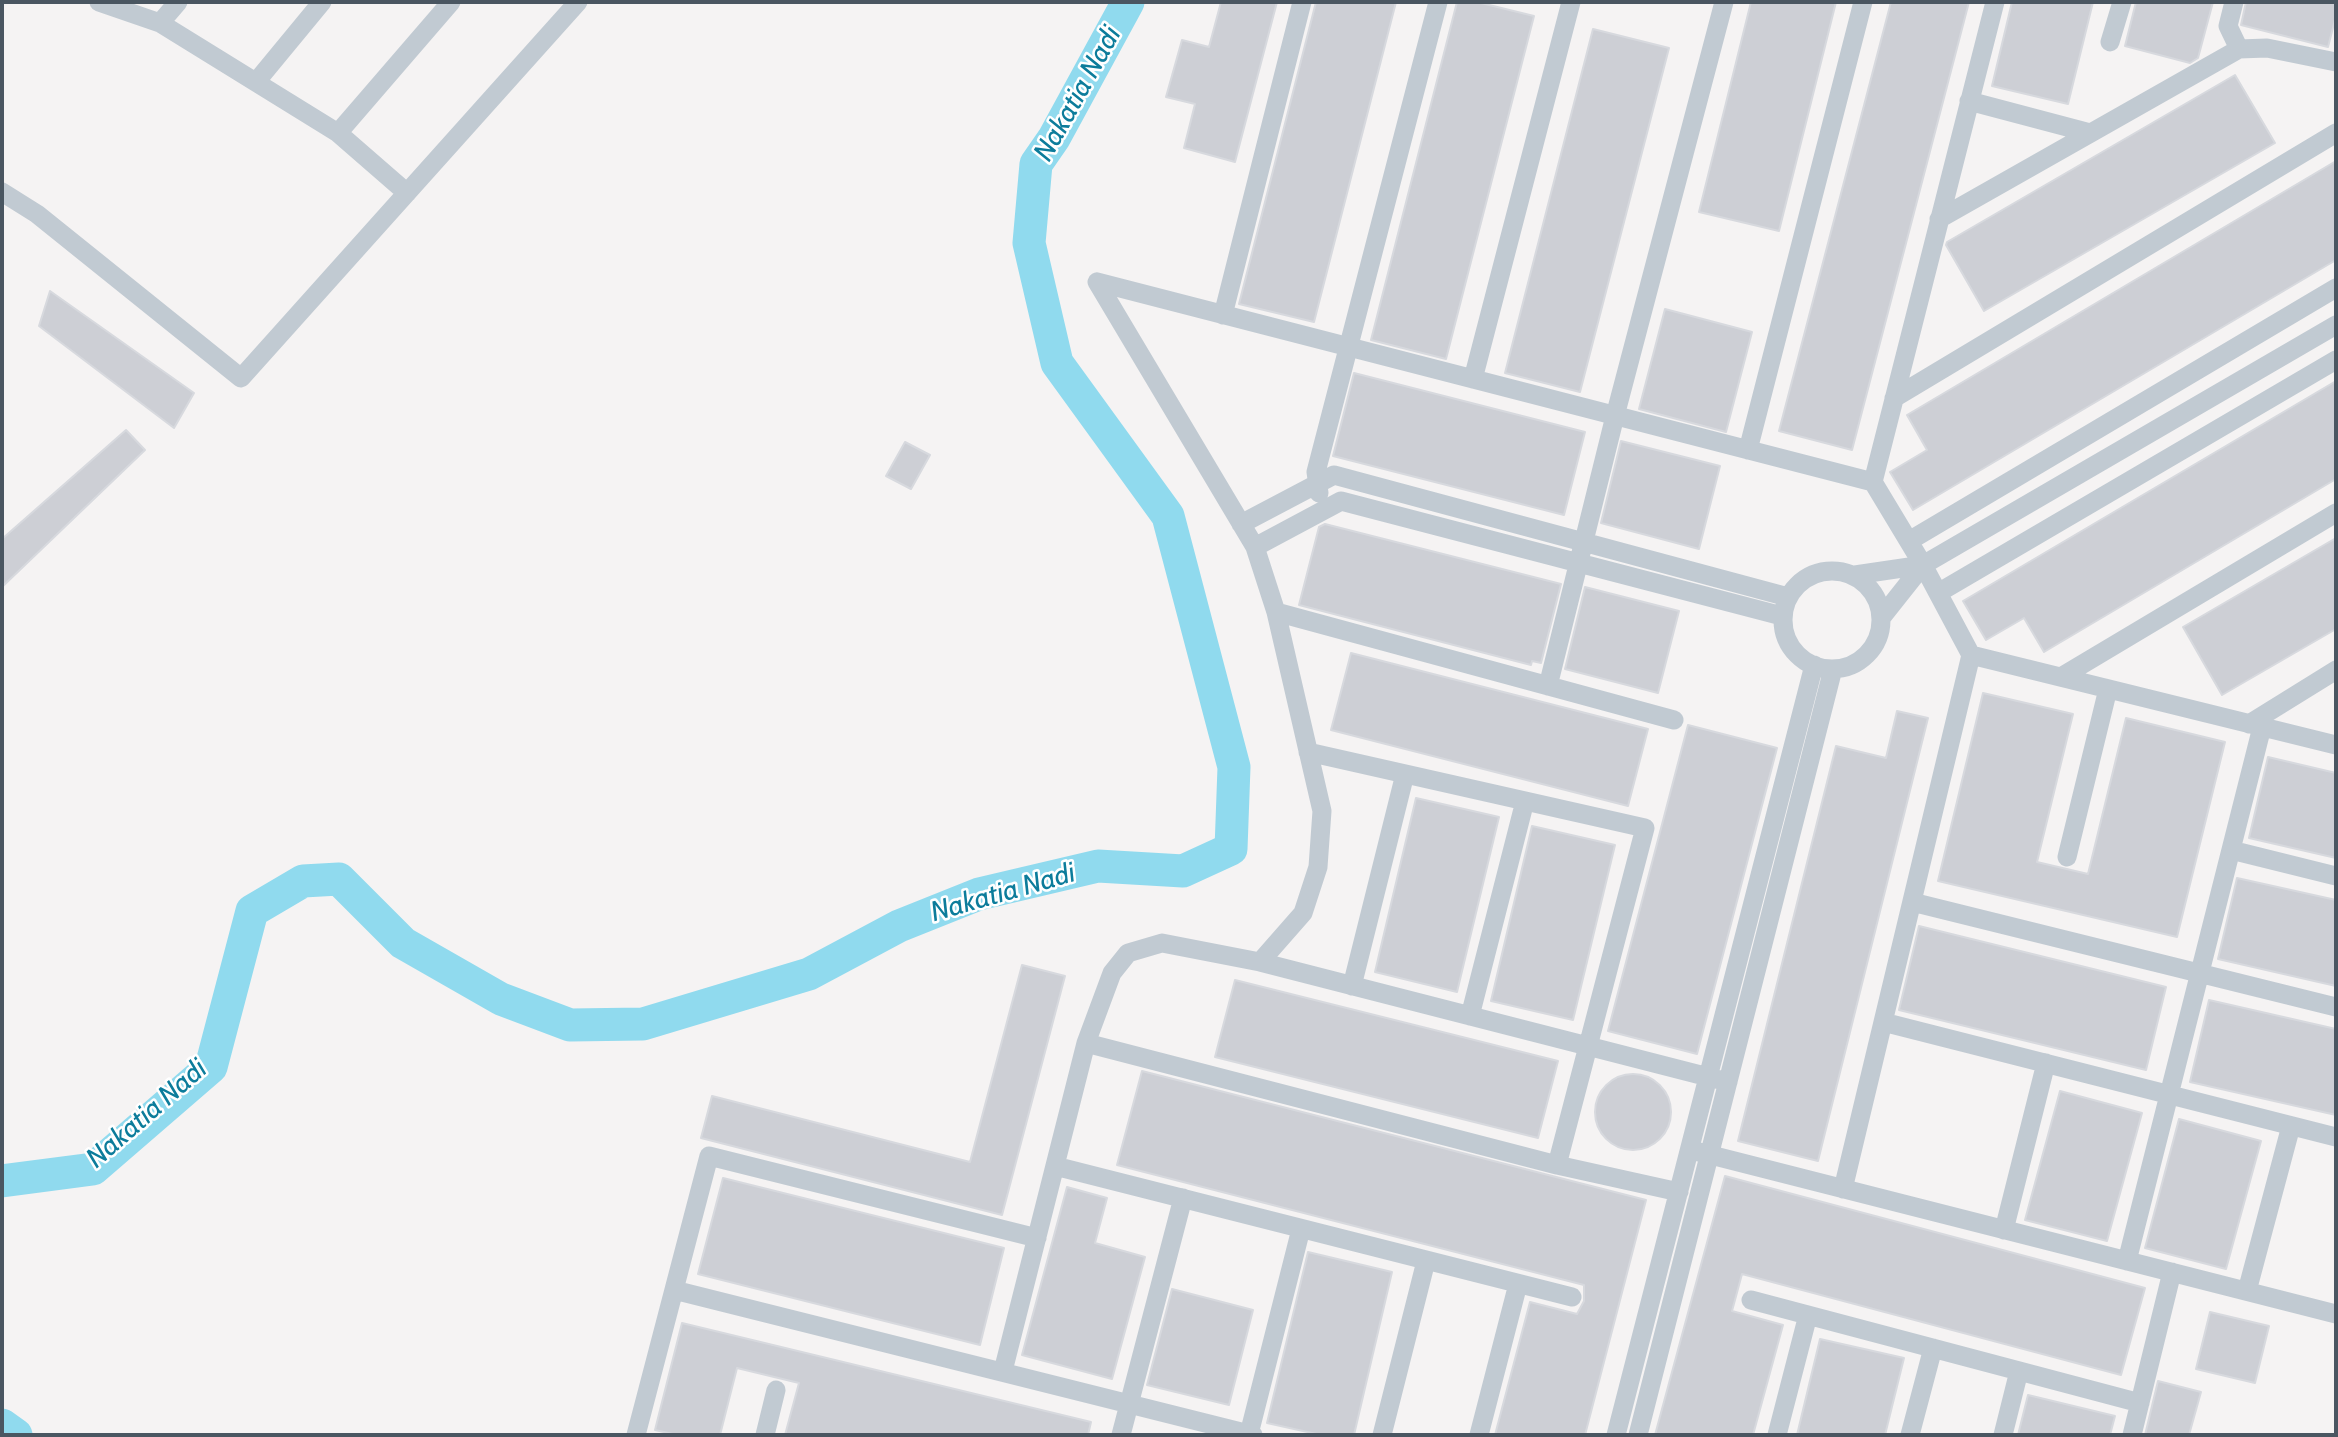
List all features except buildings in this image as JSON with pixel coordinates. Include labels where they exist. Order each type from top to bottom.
[{"type":"street","points":[[99,2],[160,23],[256,82],[338,133],[407,193]]},
{"type":"street","points":[[160,23],[170,2]]},
{"type":"street","points":[[160,23],[178,2]]},
{"type":"street","points":[[256,82],[323,2]]},
{"type":"street","points":[[338,133],[452,2]]},
{"type":"street","points":[[2,192],[37,214],[241,378],[578,2]]},
{"type":"street","points":[[1223,315],[1302,2]]},
{"type":"street","points":[[1323,511],[1316,472],[1438,2]]},
{"type":"street","points":[[1474,379],[1571,2]]},
{"type":"street","points":[[1548,686],[1615,416],[1724,2]]},
{"type":"street","points":[[1748,450],[1863,2]]},
{"type":"street","points":[[1873,482],[1995,2]]},
{"type":"street","points":[[2110,42],[2122,2]]},
{"type":"street","points":[[2234,2],[2228,26],[2239,49]]},
{"type":"street","points":[[1940,219],[2239,49],[2267,48],[2336,62]]},
{"type":"street","points":[[1969,101],[2090,133]]},
{"type":"street","points":[[1894,398],[2336,132]]},
{"type":"street","points":[[1260,962],[1303,913],[1318,867],[1322,811],[1276,612],[1255,547],[1097,282],[1873,482],[1923,565],[1971,655],[1843,1189]]},
{"type":"street","points":[[1909,541],[2336,288]]},
{"type":"street","points":[[1881,618],[1923,565],[2336,325]]},
{"type":"street","points":[[1938,593],[2336,360]]},
{"type":"street","points":[[1241,524],[1334,475],[1584,542],[1785,607]]},
{"type":"street","points":[[1255,547],[1341,502],[1579,563],[1785,607]]},
{"type":"street","points":[[2061,677],[2336,513]]},
{"type":"street","points":[[1855,575],[1870,587],[1880,604],[1877,642],[1865,657],[1848,667],[1824,667],[1794,652],[1785,635],[1785,607],[1800,582],[1817,572],[1836,570],[1855,575],[1923,565]]},
{"type":"street","points":[[1276,612],[1674,720]]},
{"type":"street","points":[[1971,655],[2336,745]]},
{"type":"street","points":[[1616,1435],[1708,1077],[1824,667]]},
{"type":"street","points":[[1638,1435],[1728,1082],[1824,667]]},
{"type":"street","points":[[2127,1261],[2231,850],[2255,725],[2336,670]]},
{"type":"street","points":[[2067,857],[2108,689]]},
{"type":"street","points":[[1308,752],[1645,828],[1557,1165]]},
{"type":"street","points":[[1352,986],[1405,774]]},
{"type":"street","points":[[1470,1016],[1525,801]]},
{"type":"street","points":[[2231,850],[2336,876]]},
{"type":"street","points":[[1912,902],[2336,1007]]},
{"type":"street","points":[[1003,1371],[1086,1043],[1112,973],[1128,953],[1162,943],[1260,962],[1728,1082]]},
{"type":"street","points":[[1883,1021],[2336,1137]]},
{"type":"street","points":[[1086,1043],[1557,1165],[1679,1192]]},
{"type":"street","points":[[2004,1230],[2046,1063]]},
{"type":"street","points":[[2248,1291],[2291,1126]]},
{"type":"street","points":[[1690,1150],[2336,1314]]},
{"type":"street","points":[[636,1435],[709,1156],[1037,1238]]},
{"type":"street","points":[[1055,1166],[1572,1297]]},
{"type":"street","points":[[1121,1435],[1183,1198]]},
{"type":"street","points":[[674,1290],[1251,1435],[1301,1228]]},
{"type":"street","points":[[1382,1435],[1426,1261]]},
{"type":"street","points":[[2132,1435],[2172,1272]]},
{"type":"street","points":[[1479,1435],[1518,1284]]},
{"type":"street","points":[[1751,1300],[2140,1403]]},
{"type":"street","points":[[1777,1435],[1808,1315]]},
{"type":"street","points":[[1910,1435],[1933,1348]]},
{"type":"street","points":[[2003,1435],[2019,1371]]},
{"type":"street","points":[[765,1435],[776,1390]]},
{"type":"waterway","name":"Nakatia Nadi","points":[[2,1181],[93,1169],[211,1067],[252,911],[303,881],[339,879],[403,943],[501,999],[570,1025],[643,1024],[809,974],[899,926],[979,894],[1098,866],[1183,871],[1231,849],[1234,767],[1168,516],[1057,363],[1029,243],[1036,164],[1054,138],[1128,2]]},
{"type":"waterway","name":"Nakatia Nadi","points":[[2,1425],[16,1435]]}]
